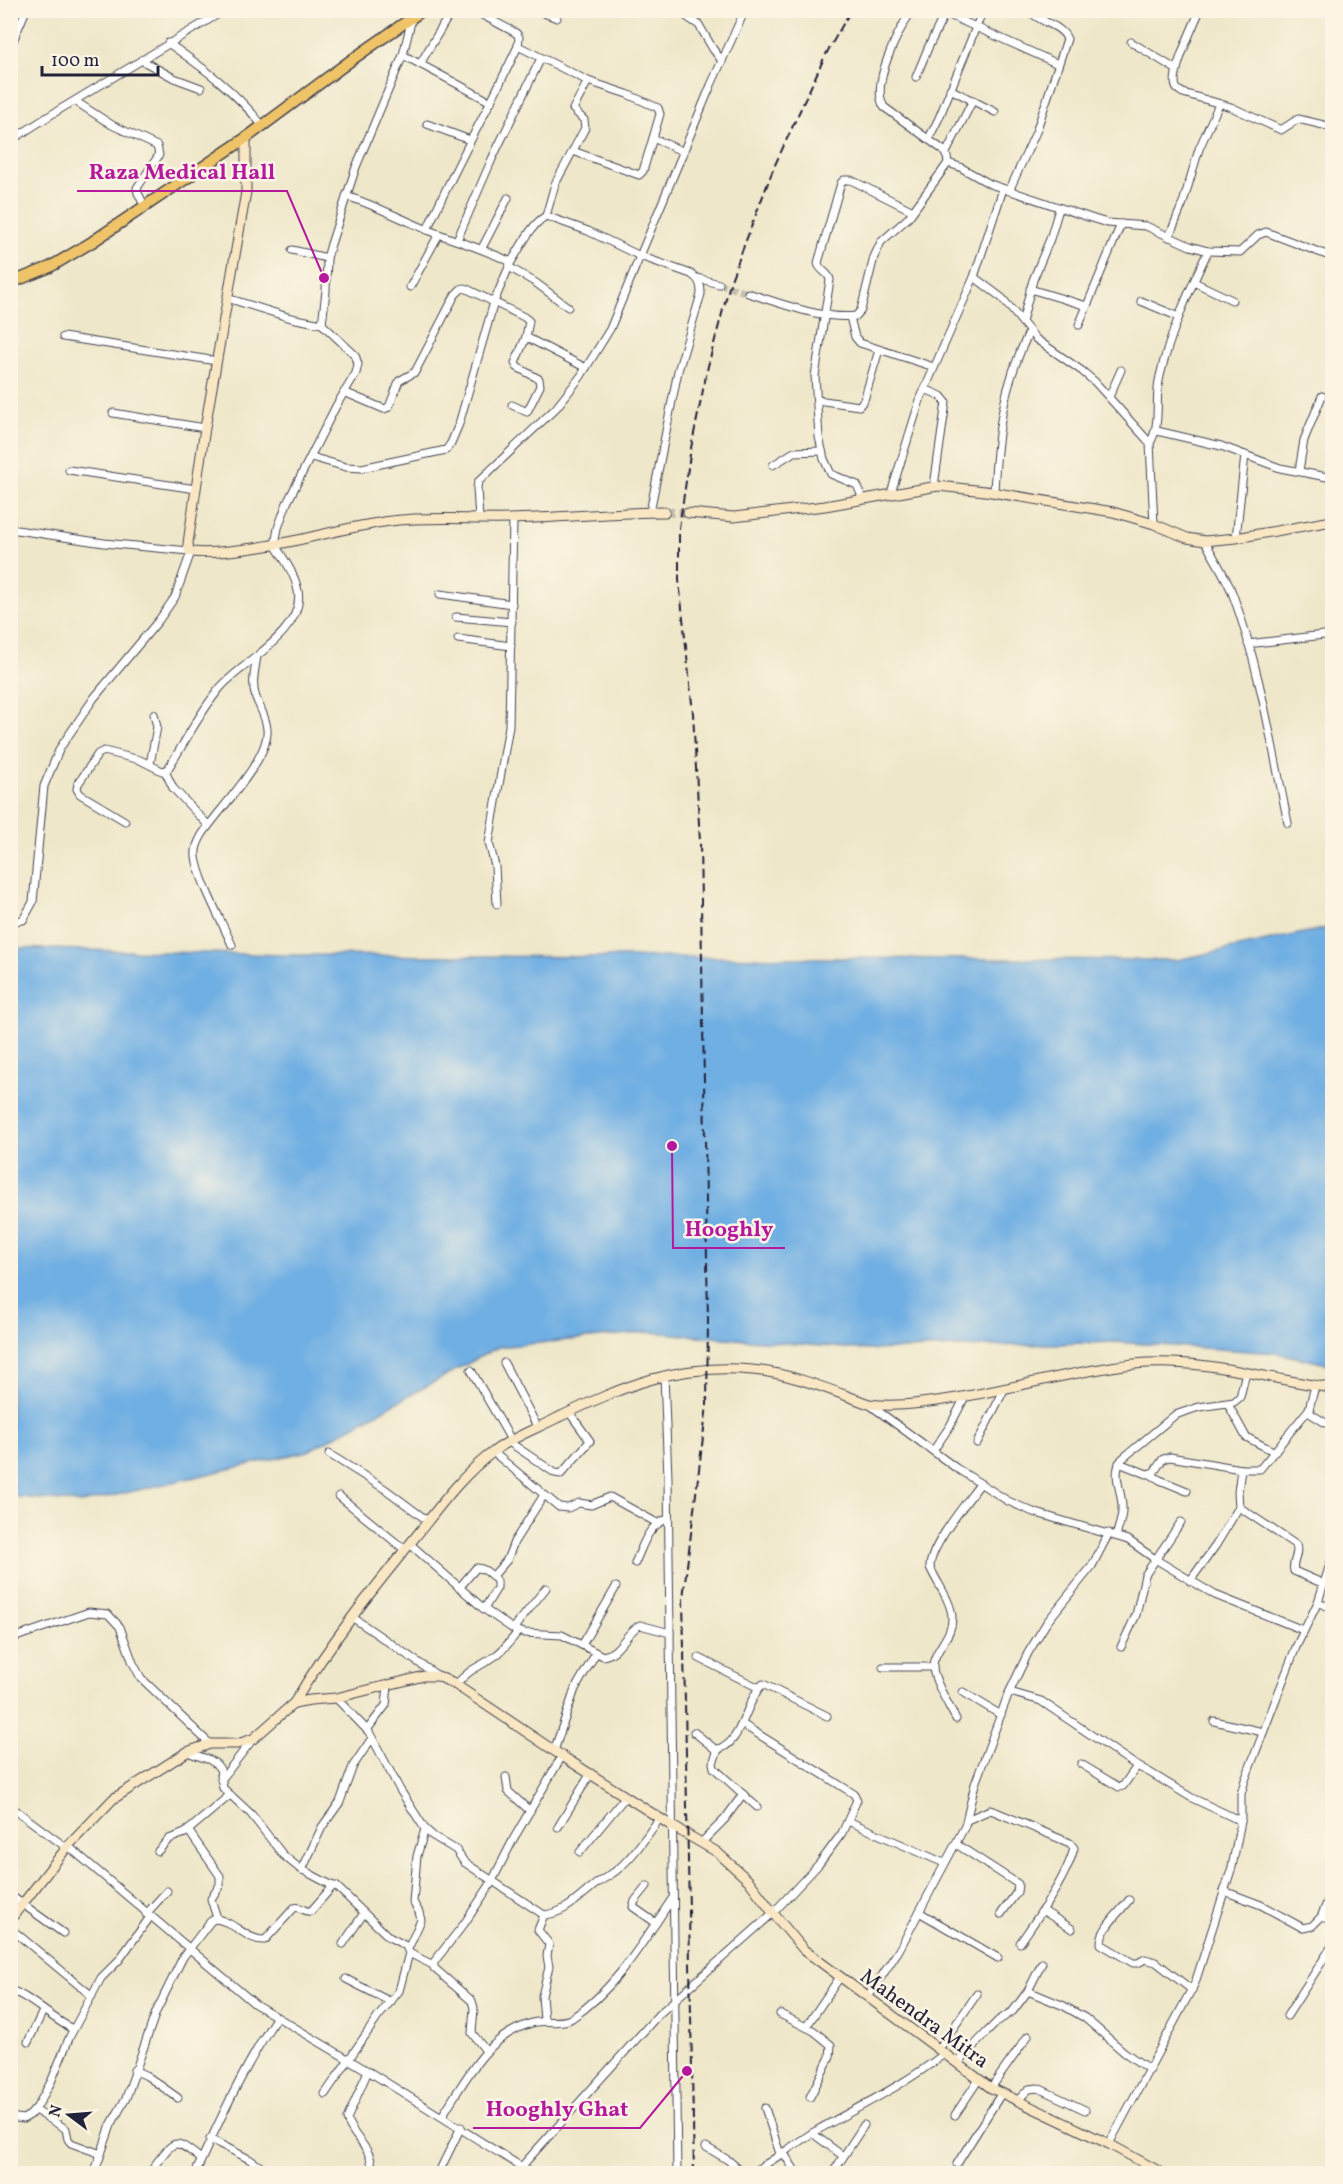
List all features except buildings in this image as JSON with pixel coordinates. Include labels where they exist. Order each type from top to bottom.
[{"type":"main road","points":[[10,284],[50,267],[145,207],[263,126],[423,10]]},
{"type":"street","points":[[10,48],[26,10]]},
{"type":"street","points":[[420,64],[452,10]]},
{"type":"street","points":[[427,230],[518,46],[519,38],[516,33],[473,10]]},
{"type":"street","points":[[536,10],[557,18]]},
{"type":"street","points":[[677,10],[699,25],[722,61]]},
{"type":"street","points":[[479,519],[477,488],[482,477],[504,459],[556,408],[586,368],[610,328],[745,10]]},
{"type":"street","points":[[748,293],[792,307],[825,314],[850,317],[859,314],[874,257],[881,242],[914,211],[948,163],[946,153],[929,138],[884,107],[880,100],[881,85],[891,47],[912,10]]},
{"type":"street","points":[[929,138],[983,10]]},
{"type":"street","points":[[891,493],[901,456],[925,389],[974,277],[1006,190],[1036,132],[1066,44],[1063,31],[1034,16],[1029,10]]},
{"type":"street","points":[[1200,10],[1177,70],[1175,86],[1178,90],[1281,130],[1298,119],[1332,127]]},
{"type":"street","points":[[10,141],[224,11]]},
{"type":"street","points":[[916,77],[942,12],[1058,64]]},
{"type":"street","points":[[322,324],[327,258],[346,196],[403,55],[412,18]]},
{"type":"street","points":[[1131,42],[1177,70]]},
{"type":"street","points":[[168,43],[220,80],[243,101],[263,126]]},
{"type":"street","points":[[518,46],[588,81],[627,94],[658,108],[660,114],[643,171],[639,176],[573,151]]},
{"type":"street","points":[[403,55],[491,102]]},
{"type":"street","points":[[457,240],[501,140],[541,58]]},
{"type":"street","points":[[141,60],[174,78],[201,88]]},
{"type":"street","points":[[311,458],[346,467],[362,468],[446,450],[459,424],[494,302],[510,265],[526,238],[546,216],[553,189],[585,124],[573,109],[588,81]]},
{"type":"street","points":[[950,89],[995,112]]},
{"type":"street","points":[[946,153],[973,100]]},
{"type":"street","points":[[75,101],[112,125],[157,146],[159,155],[137,188],[145,207]]},
{"type":"street","points":[[1169,237],[1183,203],[1199,149],[1219,104]]},
{"type":"street","points":[[427,124],[470,140]]},
{"type":"street","points":[[10,921],[23,920],[33,902],[44,786],[60,748],[94,698],[159,620],[175,597],[190,552],[188,543],[205,428],[246,192],[246,138]]},
{"type":"street","points":[[653,138],[684,152]]},
{"type":"street","points":[[948,163],[1006,190],[1059,208],[1107,223],[1146,226],[1190,246],[1208,251],[1240,252],[1258,235],[1266,232],[1332,257]]},
{"type":"street","points":[[863,499],[857,485],[831,474],[822,451],[816,364],[830,280],[828,274],[819,267],[818,263],[842,181],[851,180],[914,211]]},
{"type":"street","points":[[346,196],[383,209],[427,230],[482,248],[510,265],[568,307]]},
{"type":"street","points":[[482,248],[508,198]]},
{"type":"street","points":[[1022,322],[1030,289],[1050,239],[1059,208]]},
{"type":"street","points":[[546,216],[588,231],[640,256],[719,284]]},
{"type":"street","points":[[1079,325],[1120,224]]},
{"type":"street","points":[[410,287],[439,234]]},
{"type":"street","points":[[292,250],[327,258]]},
{"type":"street","points":[[1155,524],[1150,443],[1157,431],[1157,388],[1179,317],[1208,251]]},
{"type":"street","points":[[974,277],[1002,298],[1029,332],[1042,344],[1082,370],[1150,443]]},
{"type":"street","points":[[650,512],[675,382],[701,294],[698,278]]},
{"type":"street","points":[[1194,282],[1232,300]]},
{"type":"street","points":[[344,392],[387,409],[391,405],[399,381],[415,372],[445,313],[461,289],[470,288],[528,319],[526,337],[515,363],[537,377],[541,383],[527,412],[512,405]]},
{"type":"street","points":[[1030,289],[1087,306]]},
{"type":"street","points":[[165,771],[221,687],[266,650],[289,622],[298,602],[298,592],[294,578],[275,545],[278,528],[287,503],[356,373],[358,359],[322,324],[291,318],[227,298]]},
{"type":"street","points":[[1141,301],[1179,317]]},
{"type":"street","points":[[850,317],[858,341],[934,367]]},
{"type":"street","points":[[994,492],[1000,416],[1019,354],[1029,332]]},
{"type":"street","points":[[63,337],[217,361]]},
{"type":"street","points":[[526,337],[586,368]]},
{"type":"street","points":[[817,400],[858,406],[864,400],[879,350]]},
{"type":"street","points":[[1109,397],[1121,370]]},
{"type":"street","points":[[925,389],[941,396],[946,402],[934,486]]},
{"type":"street","points":[[1299,471],[1304,440],[1322,396]]},
{"type":"street","points":[[113,413],[205,428]]},
{"type":"street","points":[[1157,431],[1204,441],[1262,463],[1332,478]]},
{"type":"street","points":[[773,465],[794,452],[822,451]]},
{"type":"street","points":[[1236,538],[1245,455]]},
{"type":"street","points":[[69,470],[196,489]]},
{"type":"street","points":[[688,513],[734,517],[825,506],[934,486],[994,492],[1113,512],[1155,524],[1187,538],[1205,541],[1236,538],[1332,521]]},
{"type":"street","points":[[10,529],[104,543],[190,552],[228,551],[275,545],[392,521],[513,519],[665,512]]},
{"type":"street","points":[[497,904],[497,880],[489,843],[509,726],[513,519]]},
{"type":"street","points":[[1205,541],[1232,593],[1248,644],[1288,823]]},
{"type":"street","points":[[440,594],[512,603]]},
{"type":"street","points":[[456,617],[512,622]]},
{"type":"street","points":[[1248,644],[1332,634]]},
{"type":"street","points":[[458,639],[511,646]]},
{"type":"street","points":[[232,945],[199,870],[196,858],[197,844],[208,825],[245,779],[256,762],[267,736],[264,716],[254,691],[257,657]]},
{"type":"street","points":[[150,764],[158,727],[154,714]]},
{"type":"street","points":[[125,821],[80,794],[76,789],[98,754],[104,751],[150,764],[165,771],[173,788],[208,825]]},
{"type":"street","points":[[221,1780],[253,1739],[294,1703],[310,1676],[352,1617],[470,1472],[510,1441],[632,1384],[664,1375],[720,1368],[753,1370],[773,1373],[869,1404],[907,1405],[1004,1390],[1097,1369],[1161,1362],[1196,1363],[1332,1388]]},
{"type":"street","points":[[504,1363],[538,1428]]},
{"type":"street","points":[[471,1370],[510,1441],[555,1473],[561,1474],[590,1441],[569,1412]]},
{"type":"street","points":[[868,1997],[891,1964],[956,1844],[967,1820],[975,1784],[1001,1715],[1033,1642],[1092,1566],[1122,1513],[1117,1475],[1119,1463],[1175,1415],[1199,1407],[1228,1404],[1240,1397],[1246,1372]]},
{"type":"street","points":[[664,1375],[669,1519],[677,2174]]},
{"type":"street","points":[[1150,1474],[1163,1459],[1170,1457],[1241,1469],[1260,1469],[1309,1408],[1315,1386]]},
{"type":"street","points":[[977,1443],[1004,1390]]},
{"type":"street","points":[[933,1451],[950,1426],[965,1397]]},
{"type":"street","points":[[869,1404],[980,1484],[1023,1509],[1112,1534],[1137,1545],[1155,1559],[1215,1595],[1303,1629]]},
{"type":"street","points":[[1228,1404],[1246,1437],[1275,1452]]},
{"type":"street","points":[[1309,1408],[1311,1414],[1332,1427]]},
{"type":"street","points":[[493,1452],[544,1495],[564,1508],[579,1503],[591,1505],[610,1497],[657,1523]]},
{"type":"street","points":[[330,1454],[385,1489],[428,1521]]},
{"type":"street","points":[[1119,1463],[1187,1491]]},
{"type":"street","points":[[1190,1581],[1216,1545],[1239,1507],[1241,1469]]},
{"type":"street","points":[[956,1719],[933,1667],[933,1662],[947,1638],[952,1617],[951,1609],[930,1567],[930,1561],[937,1545],[980,1484]]},
{"type":"street","points":[[493,1576],[507,1560],[514,1542],[544,1495]]},
{"type":"street","points":[[339,1496],[484,1609],[516,1630],[561,1635],[606,1656],[613,1653],[632,1630],[640,1625],[670,1633]]},
{"type":"street","points":[[1239,1507],[1296,1545],[1298,1553],[1292,1568],[1295,1573],[1324,1584]]},
{"type":"street","points":[[635,1563],[649,1533],[657,1523],[669,1519]]},
{"type":"street","points":[[1121,1647],[1136,1615],[1145,1575],[1181,1522]]},
{"type":"street","points":[[1109,2144],[1192,1990],[1232,1867],[1240,1821],[1241,1794],[1245,1780],[1303,1629],[1318,1602],[1331,1570],[1332,1558]]},
{"type":"street","points":[[459,1588],[478,1567],[493,1576],[497,1581],[497,1588],[484,1609]]},
{"type":"street","points":[[582,1645],[616,1587]]},
{"type":"street","points":[[456,1684],[472,1669],[502,1651],[546,1588]]},
{"type":"street","points":[[1318,1602],[1332,1609]]},
{"type":"street","points":[[10,1639],[89,1612],[108,1614],[120,1627],[132,1664],[141,1678],[210,1744]]},
{"type":"street","points":[[352,1617],[438,1676]]},
{"type":"street","points":[[433,1965],[435,1959],[464,1924],[530,1810],[558,1753],[575,1689],[596,1653]]},
{"type":"street","points":[[699,1658],[759,1688]]},
{"type":"street","points":[[883,1667],[933,1667]]},
{"type":"street","points":[[294,1703],[336,1698],[424,1676],[438,1676]]},
{"type":"street","name":"Mahendra Mitra","points":[[438,1676],[456,1684],[558,1753],[672,1826],[702,1842],[731,1863],[749,1881],[804,1950],[991,2088],[1109,2144],[1151,2171],[1164,2174]]},
{"type":"street","points":[[757,1807],[714,1768],[713,1763],[718,1750],[739,1732],[759,1688],[766,1684],[827,1716]]},
{"type":"street","points":[[367,1730],[386,1705],[388,1686]]},
{"type":"street","points":[[963,1692],[1001,1715]]},
{"type":"street","points":[[1010,1692],[1041,1701],[1137,1766],[1192,1798],[1240,1821]]},
{"type":"street","points":[[336,1698],[367,1730],[400,1790],[425,1829],[456,1850],[464,1862],[544,1915],[560,1912],[570,1906],[618,1869],[660,1818]]},
{"type":"street","points":[[1214,1721],[1263,1732]]},
{"type":"street","points":[[522,2166],[577,2108],[636,2038],[675,1998],[773,1913],[835,1845],[848,1821],[856,1804],[854,1794],[742,1724]]},
{"type":"street","points":[[694,1732],[718,1750]]},
{"type":"street","points":[[303,1870],[322,1827],[340,1802],[353,1766],[372,1738]]},
{"type":"street","points":[[10,1920],[67,1847],[113,1799],[187,1752],[210,1744],[237,1744],[253,1739]]},
{"type":"street","points":[[187,1752],[216,1764],[220,1769],[224,1788],[251,1814],[283,1855],[303,1870],[336,1886],[389,1937],[433,1965],[472,2001],[474,2008],[472,2033],[486,2051]]},
{"type":"street","points":[[1082,1764],[1119,1787],[1123,1786],[1137,1766]]},
{"type":"street","points":[[558,1827],[591,1773]]},
{"type":"street","points":[[506,1777],[507,1791],[530,1810]]},
{"type":"street","points":[[702,1842],[726,1819],[743,1794]]},
{"type":"street","points":[[158,1851],[169,1839],[188,1830],[230,1795]]},
{"type":"street","points":[[580,1852],[626,1796]]},
{"type":"street","points":[[10,1806],[67,1847],[243,1995],[276,2018],[461,2127],[531,2173]]},
{"type":"street","points":[[967,1820],[990,1810],[1073,1846],[1066,1868],[1020,1943]]},
{"type":"street","points":[[848,1821],[945,1863]]},
{"type":"street","points":[[325,2094],[402,1987],[409,1951],[421,1920],[413,1902],[417,1856],[425,1829]]},
{"type":"street","points":[[188,1830],[220,1876],[220,1885],[211,1899],[217,1918],[257,1939],[265,1940],[294,1908],[311,1911],[333,1886]]},
{"type":"street","points":[[956,1844],[1018,1884],[1017,1892],[1001,1914]]},
{"type":"street","points":[[647,1886],[634,1901],[633,1907],[656,1923]]},
{"type":"street","points":[[10,2117],[23,2119],[35,2110],[51,2082],[73,2029],[101,1978],[119,1960],[167,1891]]},
{"type":"street","points":[[1224,1891],[1262,1905],[1303,1928],[1312,1926],[1321,1917],[1332,1891]]},
{"type":"street","points":[[10,1895],[63,1933]]},
{"type":"street","points":[[442,2116],[469,2072],[486,2051],[504,2035],[544,2020],[569,2019],[611,1984],[638,1950],[673,1898]]},
{"type":"street","points":[[1129,1900],[1101,1937],[1101,1944],[1133,1963],[1145,1959],[1156,1962],[1192,1990]]},
{"type":"street","points":[[1042,1910],[1072,1929]]},
{"type":"street","points":[[919,1912],[998,1958]]},
{"type":"street","points":[[344,1944],[364,1913]]},
{"type":"street","points":[[544,1915],[538,1930],[549,1944],[547,1956],[549,1967],[542,1996],[544,2020]]},
{"type":"street","points":[[1321,1917],[1332,1920]]},
{"type":"street","points":[[94,2174],[111,2125],[126,2098],[156,2012],[189,1948],[210,1922],[217,1918]]},
{"type":"street","points":[[10,1928],[92,1996]]},
{"type":"street","points":[[1287,2016],[1332,1946]]},
{"type":"street","points":[[957,2064],[992,2027],[1013,2011],[1028,1991],[1042,1963]]},
{"type":"street","points":[[806,2027],[840,1977]]},
{"type":"street","points":[[346,1979],[391,2002]]},
{"type":"street","points":[[10,1990],[22,1995],[73,2029]]},
{"type":"street","points":[[1028,1991],[1064,2006],[1085,2018],[1124,2052],[1150,2070]]},
{"type":"street","points":[[705,2147],[729,2160],[746,2174],[812,2133],[892,2091],[941,2052],[977,1994]]},
{"type":"street","points":[[28,2042],[43,2011]]},
{"type":"street","points":[[780,2014],[828,2041],[832,2049],[810,2097]]},
{"type":"street","points":[[195,2174],[250,2059],[276,2018]]},
{"type":"street","points":[[991,2088],[1028,2036]]},
{"type":"street","points":[[134,2070],[147,2076],[178,2098]]},
{"type":"street","points":[[368,2071],[347,2119],[349,2127],[369,2152],[373,2164],[371,2174]]},
{"type":"street","points":[[955,2115],[978,2079]]},
{"type":"street","points":[[1017,2102],[1029,2089],[1038,2088],[1085,2110]]},
{"type":"street","points":[[957,2164],[1001,2094]]},
{"type":"street","points":[[765,2108],[782,2153],[797,2174]]},
{"type":"street","points":[[35,2110],[66,2129],[68,2139],[72,2143],[101,2154]]},
{"type":"street","points":[[832,2174],[864,2125]]},
{"type":"street","points":[[438,2174],[461,2127]]},
{"type":"street","points":[[812,2133],[843,2157]]},
{"type":"street","points":[[210,2139],[271,2174]]},
{"type":"street","points":[[154,2166],[172,2144],[177,2143],[201,2159]]},
{"type":"water","points":[[1332,927],[1332,1365],[1277,1353],[1115,1342],[870,1350],[651,1332],[498,1347],[308,1451],[82,1503],[11,1496],[11,948],[285,955],[1177,960]]},
{"type":"tunnel","points":[[719,284],[748,293]]},
{"type":"tunnel","points":[[665,512],[688,513]]},
{"type":"railway","points":[[694,2174],[683,1598],[707,1405],[708,1320],[700,842],[693,713],[679,580],[679,528],[691,448],[708,366],[731,280],[774,167],[825,56],[851,10]]},
{"type":"place","name":"Raza Medical Hall","points":[[324,278]]},
{"type":"place","name":"Hooghly","points":[[672,1146]]},
{"type":"place","name":"Hooghly Ghat","points":[[687,2071]]}]
